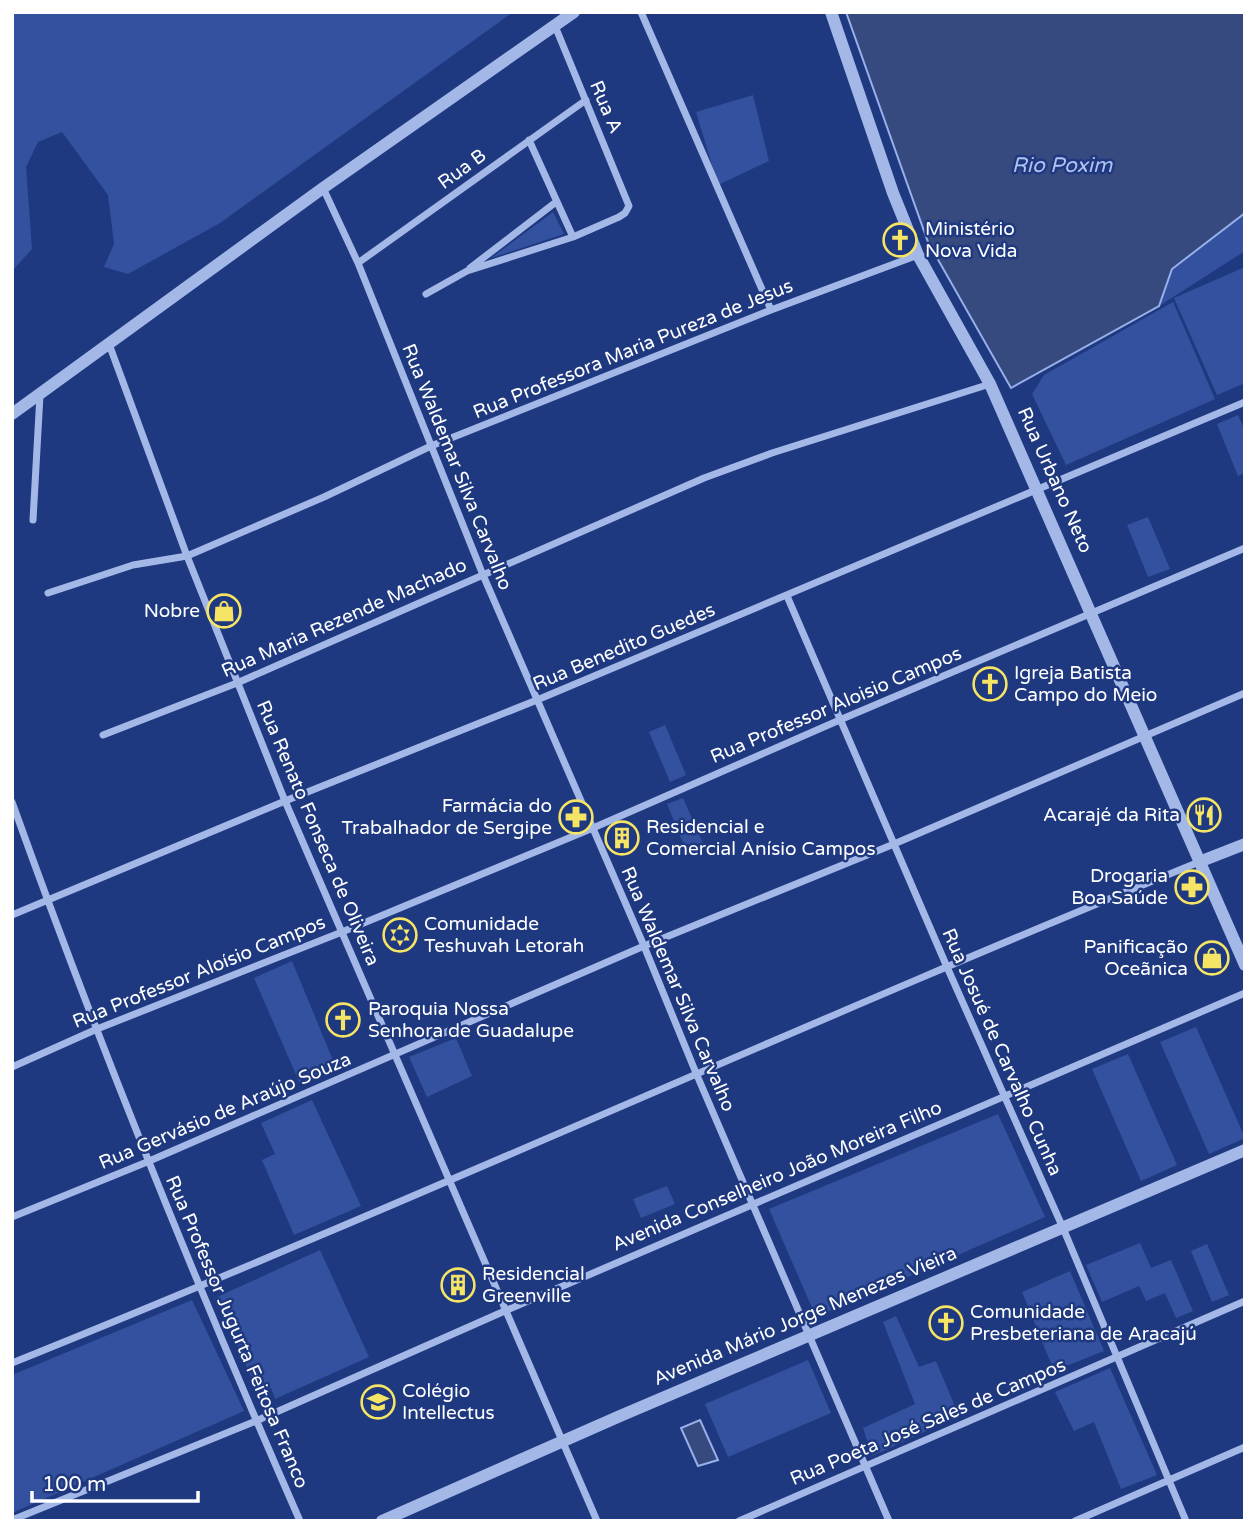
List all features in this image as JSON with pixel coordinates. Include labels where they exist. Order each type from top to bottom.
[{"type":"street","points":[[12,414],[323,188],[574,12]]},
{"type":"street","points":[[641,12],[771,310]]},
{"type":"street","name":"Rua Urbano Neto","points":[[831,12],[893,193],[918,255],[990,384],[1245,965]]},
{"type":"street","name":"Rua A","points":[[555,26],[629,206],[625,213],[573,237]]},
{"type":"street","name":"Rua B","points":[[358,263],[586,100]]},
{"type":"street","points":[[467,271],[573,237],[529,140]]},
{"type":"street","name":"Rua Waldemar Silva Carvalho","points":[[323,188],[358,263],[537,700],[645,946],[696,1073],[889,1521]]},
{"type":"street","points":[[426,294],[467,271],[556,202]]},
{"type":"street","name":"Rua Professora Maria Pureza de Jesus","points":[[48,593],[133,565],[187,556],[324,498],[431,446],[771,310],[918,255]]},
{"type":"street","name":"Rua Renato Fonseca de Oliveira","points":[[109,344],[187,556],[285,800],[597,1521]]},
{"type":"street","name":"Rua Maria Rezende Machado","points":[[103,734],[237,683],[704,478],[785,449],[990,384]]},
{"type":"street","points":[[33,520],[40,394]]},
{"type":"street","name":"Rua Benedito Guedes","points":[[12,915],[285,800],[537,700],[787,596],[1245,402]]},
{"type":"street","name":"Rua Professor Aloisio Campos","points":[[593,828],[1245,548]]},
{"type":"street","name":"Rua Josué de Carvalho Cunha","points":[[787,596],[1063,1228],[1186,1521]]},
{"type":"street","name":"Rua Gervásio de Araújo Souza","points":[[12,1217],[147,1162],[645,946],[894,844],[1245,693]]},
{"type":"street","name":"Rua Professor Jugurta Feitosa Franco","points":[[12,802],[147,1162],[300,1521]]},
{"type":"street","name":"Rua Professor Aloísio Campos","points":[[12,1067],[97,1029],[342,932],[593,828]]},
{"type":"street","points":[[12,1363],[199,1288],[696,1073],[1245,844]]},
{"type":"street","name":"Avenida Conselheiro João Moreira Filho","points":[[12,1520],[256,1421],[507,1310],[1245,993]]},
{"type":"street","name":"Avenida Mário Jorge Menezes Vieira","points":[[382,1521],[1245,1150]]},
{"type":"street","name":"Rua Poeta José Sales de Campos","points":[[738,1521],[1245,1301]]},
{"type":"street","points":[[1075,1521],[1245,1447]]},
{"type":"shaded area","points":[[12,12],[513,12],[220,223],[128,274],[104,267],[114,244],[108,195],[62,132],[38,142],[26,167],[32,249],[12,271]]},
{"type":"shaded area","points":[[753,95],[769,161],[718,185],[696,112]]},
{"type":"shaded area","points":[[553,212],[564,234],[491,258]]},
{"type":"shaded area","points":[[1245,213],[1245,251],[1159,306],[1172,269]]},
{"type":"shaded area","points":[[1245,267],[1245,383],[1217,395],[1174,298]]},
{"type":"shaded area","points":[[1173,302],[1215,399],[1066,465],[1032,394],[1044,375]]},
{"type":"shaded area","points":[[1238,415],[1245,431],[1245,473],[1238,476],[1217,424]]},
{"type":"shaded area","points":[[1148,517],[1170,569],[1148,577],[1127,525]]},
{"type":"shaded area","points":[[665,725],[686,775],[670,782],[649,732]]},
{"type":"shaded area","points":[[683,798],[705,848],[688,855],[667,804]]},
{"type":"shaded area","points":[[292,961],[337,1070],[300,1084],[254,978]]},
{"type":"shaded area","points":[[1196,1027],[1245,1138],[1209,1154],[1160,1042]]},
{"type":"shaded area","points":[[456,1038],[472,1076],[427,1097],[409,1057]]},
{"type":"shaded area","points":[[1128,1054],[1177,1165],[1141,1181],[1092,1069]]},
{"type":"shaded area","points":[[312,1100],[361,1206],[294,1235],[262,1160],[275,1154],[261,1123]]},
{"type":"shaded area","points":[[998,1114],[1045,1217],[816,1317],[769,1209]]},
{"type":"shaded area","points":[[667,1186],[675,1204],[641,1218],[633,1199]]},
{"type":"shaded area","points":[[1140,1243],[1151,1268],[1171,1260],[1193,1311],[1176,1318],[1165,1293],[1146,1301],[1139,1286],[1102,1302],[1086,1265]]},
{"type":"shaded area","points":[[1207,1244],[1229,1295],[1212,1302],[1191,1251]]},
{"type":"shaded area","points":[[320,1250],[369,1357],[275,1399],[271,1388],[258,1391],[215,1298]]},
{"type":"shaded area","points":[[1070,1271],[1104,1351],[1054,1371],[1022,1292]]},
{"type":"shaded area","points":[[192,1300],[244,1411],[12,1513],[12,1375]]},
{"type":"shaded area","points":[[896,1316],[919,1367],[936,1361],[959,1416],[872,1456],[863,1428],[915,1404],[883,1322]]},
{"type":"shaded area","points":[[808,1360],[831,1413],[728,1457],[705,1404]]},
{"type":"shaded area","points":[[1110,1368],[1157,1475],[1121,1489],[1094,1422],[1074,1431],[1055,1392]]},
{"type":"water","name":"Rio Poxim","points":[[846,12],[1245,12],[1245,213],[1172,269],[1159,306],[1011,388],[928,242]]},
{"type":"water","points":[[700,1420],[718,1460],[698,1466],[681,1428]]},
{"type":"place","name":"Ministério Nova Vida","points":[[900,240]]},
{"type":"place","name":"Nobre","points":[[224,611]]},
{"type":"place","name":"Igreja Batista Campo do Meio","points":[[990,684]]},
{"type":"place","name":"Acarajé da Rita","points":[[1204,815]]},
{"type":"place","name":"Farmácia do Trabalhador de Sergipe","points":[[576,817]]},
{"type":"place","name":"Residencial e Comercial Anísio Campos","points":[[622,838]]},
{"type":"place","name":"Drogaria Boa Saúde","points":[[1192,887]]},
{"type":"place","name":"Comunidade Teshuvah Letorah","points":[[400,935]]},
{"type":"place","name":"Panificação Oceãnica","points":[[1212,958]]},
{"type":"place","name":"Paroquia Nossa Senhora de Guadalupe","points":[[343,1020]]},
{"type":"place","name":"Residencial Greenville","points":[[458,1285]]},
{"type":"place","name":"Comunidade Presbeteriana de Aracajú","points":[[946,1323]]},
{"type":"place","name":"Colégio Intellectus","points":[[378,1402]]}]
